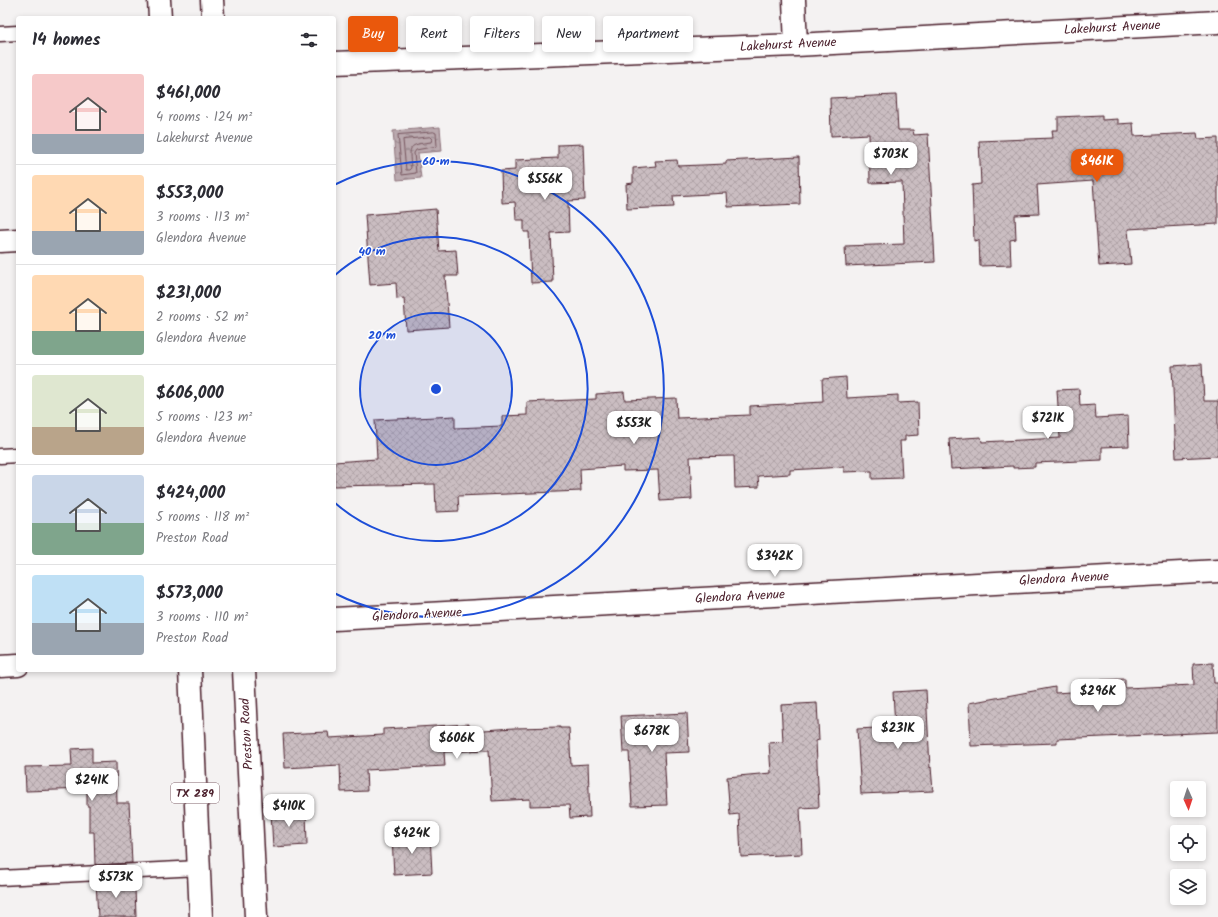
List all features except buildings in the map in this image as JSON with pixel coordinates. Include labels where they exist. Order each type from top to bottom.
[{"type":"street","points":[[159,0],[160,16]]},
{"type":"street","points":[[212,0],[213,16]]},
{"type":"street","points":[[794,0],[796,45]]},
{"type":"street","name":"Lakehurst Avenue","points":[[336,63],[796,45],[1218,22]]},
{"type":"street","points":[[0,241],[16,240]]},
{"type":"street","name":"Glendora Avenue","points":[[336,619],[1218,571]]},
{"type":"street","points":[[0,666],[16,665]]},
{"type":"street","name":"TX 289","points":[[190,672],[201,917]]},
{"type":"street","name":"Preston Road","points":[[244,672],[256,917]]},
{"type":"lane","points":[[0,34],[16,33]]},
{"type":"lane","points":[[0,456],[16,455]]},
{"type":"lane","points":[[0,878],[199,868]]},
{"type":"water","points":[[440,127],[442,151],[418,153],[421,178],[397,180],[393,131]]}]
